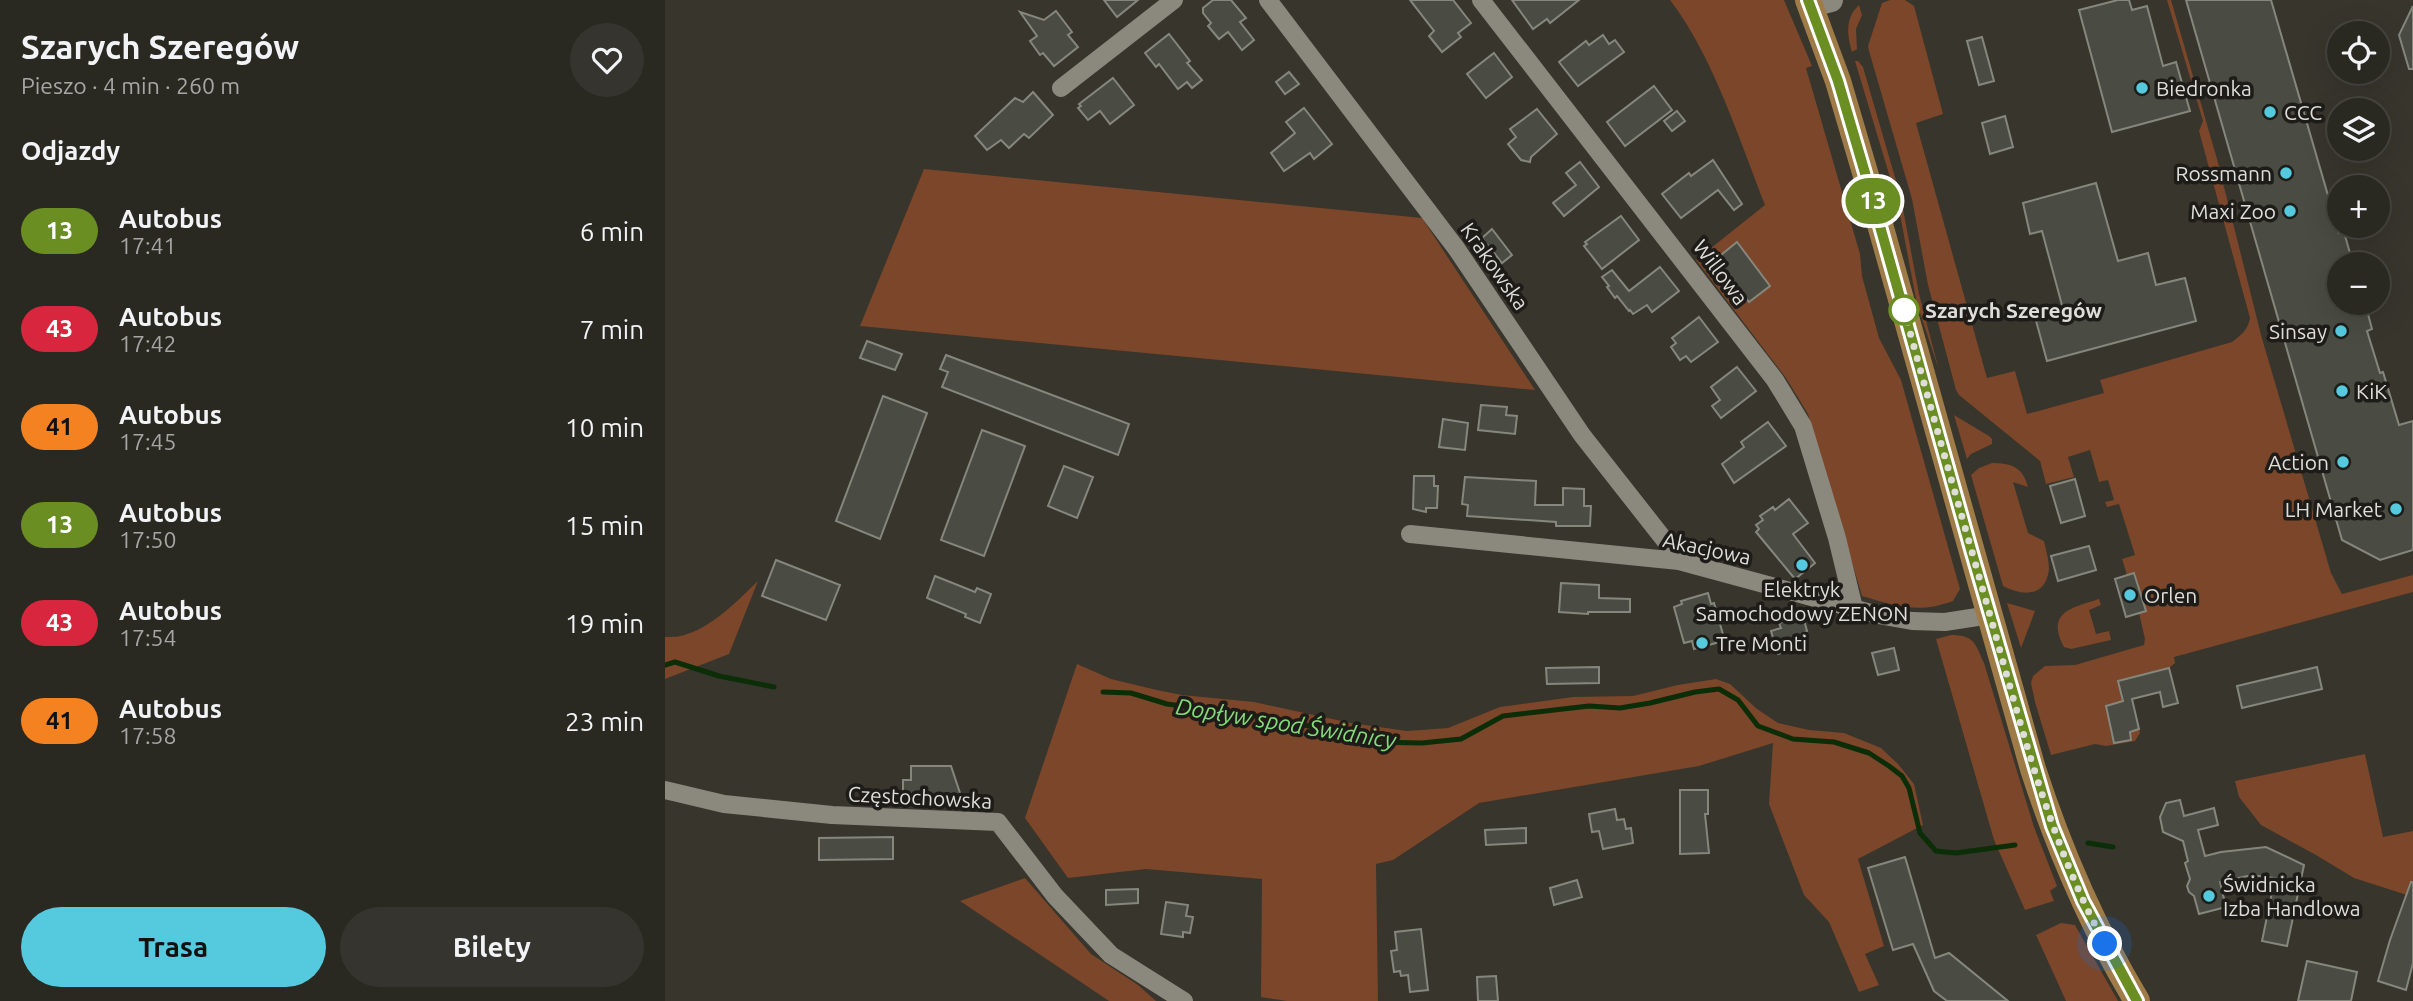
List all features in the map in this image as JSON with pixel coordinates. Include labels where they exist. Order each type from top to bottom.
[{"type":"main road","points":[[1817,2],[2033,769],[2062,853],[2092,920],[2137,1001]]},
{"type":"street","points":[[1061,88],[1174,0]]},
{"type":"street","name":"Krakowska","points":[[1268,0],[1456,248],[1582,435],[1679,561]]},
{"type":"street","name":"Willowa","points":[[1481,0],[1776,380],[1803,426],[1837,538],[1854,608]]},
{"type":"street","name":"Akacjowa","points":[[1410,534],[1679,561],[1912,621],[1945,622],[1990,615]]},
{"type":"street","name":"Częstochowska","points":[[665,790],[724,804],[831,815],[998,822],[1055,896],[1111,955],[1184,1001]]},
{"type":"shaded area","points":[[1670,0],[1784,0],[1812,66],[1806,68],[1860,254],[1862,276],[1879,338],[1901,380],[1960,589],[1953,601],[1918,608],[1862,596],[1808,414],[1786,378],[1696,260],[1765,205],[1712,72]]},
{"type":"shaded area","points":[[1905,0],[1914,6],[1943,114],[1916,123],[1987,378],[2015,371],[2027,414],[2104,393],[2100,380],[2232,342],[2248,326],[2250,318],[2199,131],[2203,121],[2167,0],[2171,0],[2217,159],[2261,335],[2331,573],[2342,594],[2413,575],[2413,592],[2174,657],[2175,663],[2169,668],[2118,681],[2123,701],[2106,706],[2111,734],[2115,743],[2131,740],[2130,732],[2139,729],[2140,733],[2135,741],[2106,746],[2095,744],[2051,755],[2035,702],[2031,683],[2033,676],[2045,666],[2075,665],[2144,645],[2139,613],[2146,611],[2135,573],[2127,575],[2122,559],[2135,555],[2119,504],[2107,507],[2105,502],[2114,500],[2108,480],[2099,482],[2090,450],[2068,457],[2074,477],[2046,484],[2040,461],[1956,390],[1928,285],[1912,199],[1868,46],[1882,3]]},
{"type":"shaded area","points":[[1859,5],[1862,15],[1856,29],[1857,49],[1852,52],[1848,27],[1851,15]]},
{"type":"shaded area","points":[[1855,61],[1863,67],[1901,198],[1919,294],[1939,370],[1917,304],[1898,204]]},
{"type":"shaded area","points":[[924,169],[1422,218],[1535,390],[860,326]]},
{"type":"shaded area","points":[[1954,415],[1989,436],[1992,444],[1971,454],[1967,459]]},
{"type":"shaded area","points":[[1992,463],[2015,467],[2026,480],[2028,487],[2013,482],[2028,533],[2044,541],[2048,559],[2047,578],[2038,590],[2025,593],[2003,586],[1971,475],[1979,468]]},
{"type":"shaded area","points":[[758,581],[729,654],[665,679],[665,637],[685,635],[707,625]]},
{"type":"shaded area","points":[[2099,599],[2101,605],[2089,610],[2096,634],[2109,631],[2111,640],[2071,649],[2064,647],[2058,626],[2064,613]]},
{"type":"shaded area","points":[[2007,603],[2035,611],[2021,648]]},
{"type":"shaded area","points":[[1951,635],[1973,641],[1984,663],[2034,827],[2057,886],[2050,891],[2054,901],[2025,910],[1994,840],[1936,639]]},
{"type":"shaded area","points":[[1077,664],[1111,679],[1157,690],[1254,702],[1351,723],[1407,731],[1448,728],[1500,707],[1573,697],[1633,696],[1716,679],[1730,684],[1757,709],[1778,723],[1809,730],[1844,733],[1881,748],[1914,784],[1923,825],[1858,859],[1884,946],[1865,954],[1879,985],[1859,992],[1829,922],[1804,895],[1769,804],[1773,743],[1699,766],[1479,803],[1393,860],[1376,864],[1378,1001],[1287,1001],[1261,997],[1262,879],[1146,869],[1068,878],[1025,818]]},
{"type":"shaded area","points":[[2365,754],[2383,837],[2413,831],[2413,897],[2354,878],[2261,825],[2239,797],[2235,781]]},
{"type":"shaded area","points":[[1025,878],[1091,954],[1138,985],[1156,1001],[1109,1001],[960,901]]},
{"type":"shaded area","points":[[2061,923],[2075,925],[2118,1001],[2066,1001],[2036,935]]},
{"type":"building","points":[[1104,0],[1138,0],[1117,17]]},
{"type":"building","points":[[1213,0],[1231,0],[1246,18],[1240,22],[1254,40],[1242,50],[1228,32],[1219,39],[1208,26],[1211,23],[1203,13],[1203,8]]},
{"type":"building","points":[[1410,0],[1453,0],[1471,23],[1458,33],[1461,37],[1442,52],[1429,36],[1434,31]]},
{"type":"building","points":[[1512,0],[1579,0],[1550,23],[1547,19],[1533,29]]},
{"type":"building","name":"Biedronka","points":[[2118,0],[2129,0],[2132,10],[2147,6],[2163,66],[2176,62],[2190,111],[2112,132],[2079,10]]},
{"type":"building","points":[[2186,0],[2271,0],[2327,192],[2327,238],[2346,238],[2350,252],[2327,252],[2327,315],[2368,315],[2372,329],[2367,331],[2399,425],[2413,421],[2413,550],[2380,560],[2342,540]]},
{"type":"building","points":[[2413,6],[2413,69],[2409,69],[2399,35]]},
{"type":"building","points":[[1056,11],[1072,32],[1068,35],[1078,47],[1054,66],[1043,53],[1040,55],[1030,41],[1037,36],[1020,12],[1044,20]]},
{"type":"building","points":[[1169,34],[1190,61],[1187,63],[1202,80],[1192,88],[1187,82],[1178,89],[1159,64],[1156,67],[1145,53]]},
{"type":"building","points":[[1603,35],[1609,44],[1615,40],[1624,52],[1578,86],[1559,62],[1586,41],[1589,45]]},
{"type":"building","points":[[1982,37],[1994,81],[1979,85],[1967,41]]},
{"type":"building","points":[[1494,53],[1512,77],[1486,98],[1467,74]]},
{"type":"building","points":[[1289,72],[1299,84],[1285,94],[1276,82]]},
{"type":"building","points":[[1113,78],[1134,105],[1110,124],[1100,111],[1088,120],[1078,108],[1081,106],[1079,104]]},
{"type":"building","points":[[1654,86],[1672,110],[1625,146],[1607,122]]},
{"type":"building","points":[[1033,92],[1053,115],[1029,138],[1024,134],[1009,148],[1001,140],[987,150],[975,136],[1015,98],[1023,102]]},
{"type":"building","points":[[1304,108],[1332,144],[1314,159],[1310,153],[1284,171],[1271,153],[1295,133],[1286,122]]},
{"type":"building","points":[[1537,109],[1557,134],[1531,157],[1530,162],[1521,160],[1508,144],[1516,137],[1510,129]]},
{"type":"building","points":[[1677,111],[1685,121],[1672,131],[1664,121]]},
{"type":"building","points":[[2005,116],[2013,147],[1990,154],[1982,123]]},
{"type":"building","points":[[1713,160],[1742,204],[1734,210],[1718,190],[1681,218],[1662,194],[1689,173],[1691,176]]},
{"type":"building","points":[[1580,162],[1599,187],[1564,216],[1553,203],[1576,185],[1566,173]]},
{"type":"building","points":[[2096,183],[2118,261],[2148,253],[2156,285],[2185,278],[2196,321],[2047,361],[2035,317],[2063,309],[2042,231],[2030,234],[2023,203]]},
{"type":"building","points":[[1621,216],[1639,240],[1602,269],[1584,246],[1587,244],[1585,242]]},
{"type":"building","points":[[1492,229],[1512,255],[1502,263],[1482,238]]},
{"type":"building","points":[[1737,242],[1770,286],[1749,302],[1716,259]]},
{"type":"building","points":[[1660,267],[1679,291],[1652,312],[1647,305],[1633,314],[1617,296],[1615,298],[1602,277],[1612,270],[1629,291]]},
{"type":"building","points":[[1699,317],[1718,342],[1691,362],[1686,356],[1680,360],[1671,347],[1676,343],[1672,338]]},
{"type":"building","points":[[867,341],[902,354],[895,370],[860,358]]},
{"type":"building","points":[[946,355],[1129,424],[1118,455],[942,387],[948,372],[940,369]]},
{"type":"building","points":[[1737,367],[1756,391],[1721,418],[1712,406],[1720,400],[1711,387]]},
{"type":"building","points":[[883,396],[927,413],[880,539],[836,521]]},
{"type":"building","points":[[1481,405],[1507,407],[1506,415],[1517,416],[1515,434],[1478,430]]},
{"type":"building","points":[[1443,419],[1468,423],[1465,450],[1439,447]]},
{"type":"building","points":[[1768,422],[1786,446],[1734,483],[1722,464],[1744,447],[1741,442]]},
{"type":"building","points":[[982,430],[1025,446],[984,556],[941,540]]},
{"type":"building","points":[[1064,466],[1093,477],[1077,518],[1048,506]]},
{"type":"building","points":[[1414,476],[1434,476],[1434,486],[1438,486],[1437,508],[1426,508],[1426,512],[1413,509]]},
{"type":"building","points":[[1465,477],[1536,481],[1535,505],[1563,505],[1563,488],[1584,489],[1584,506],[1591,506],[1590,526],[1556,526],[1556,522],[1467,516],[1468,505],[1462,504]]},
{"type":"building","points":[[2075,479],[2085,516],[2061,523],[2050,486]]},
{"type":"building","points":[[1789,499],[1808,523],[1793,534],[1815,563],[1795,579],[1756,532],[1759,529],[1756,525],[1763,520],[1760,516],[1773,507],[1775,510]]},
{"type":"building","points":[[2089,546],[2096,570],[2058,581],[2051,556]]},
{"type":"building","points":[[776,560],[840,585],[826,620],[762,596]]},
{"type":"building","name":"Orlen","points":[[2134,573],[2146,611],[2126,617],[2115,579]]},
{"type":"building","points":[[935,576],[975,592],[977,588],[991,594],[980,623],[965,617],[966,614],[927,598]]},
{"type":"building","points":[[1561,583],[1599,585],[1599,598],[1630,599],[1630,612],[1559,612]]},
{"type":"building","points":[[1708,593],[1711,604],[1714,603],[1724,638],[1694,649],[1692,641],[1684,643],[1674,607],[1682,604],[1681,601]]},
{"type":"building","points":[[1803,616],[1807,631],[1803,633],[1806,645],[1778,654],[1771,631],[1781,628],[1779,623]]},
{"type":"building","points":[[1894,648],[1899,670],[1878,675],[1872,653]]},
{"type":"building","points":[[1599,667],[1599,683],[1547,684],[1546,668]]},
{"type":"building","points":[[2317,667],[2322,689],[2242,708],[2237,686]]},
{"type":"building","points":[[2169,668],[2178,703],[2163,707],[2160,692],[2132,699],[2139,729],[2130,732],[2131,740],[2114,743],[2106,706],[2123,701],[2118,681]]},
{"type":"building","points":[[911,766],[951,766],[961,796],[911,797],[911,793],[903,793],[903,780],[911,780]]},
{"type":"building","points":[[1680,790],[1708,790],[1708,814],[1705,814],[1709,853],[1680,854]]},
{"type":"building","points":[[2180,800],[2184,816],[2214,808],[2218,825],[2198,830],[2205,856],[2266,847],[2304,865],[2287,946],[2262,941],[2275,878],[2252,875],[2220,882],[2226,907],[2199,914],[2194,896],[2187,886],[2190,879],[2183,841],[2163,832],[2160,817],[2166,803]]},
{"type":"building","points":[[1615,809],[1617,820],[1624,819],[1626,829],[1631,828],[1633,843],[1603,849],[1599,831],[1592,832],[1589,814]]},
{"type":"building","points":[[1526,828],[1526,843],[1486,845],[1485,830]]},
{"type":"building","points":[[893,837],[893,859],[819,860],[819,838]]},
{"type":"building","points":[[1905,857],[1935,958],[1949,953],[2008,1001],[1947,1001],[1934,991],[1913,944],[1893,950],[1868,868]]},
{"type":"building","points":[[1577,880],[1582,897],[1554,905],[1550,888]]},
{"type":"building","points":[[2411,882],[2413,963],[2406,990],[2378,981]]},
{"type":"building","points":[[1138,889],[1138,903],[1106,905],[1106,890]]},
{"type":"building","points":[[1166,902],[1188,905],[1186,916],[1193,917],[1190,933],[1183,932],[1183,937],[1161,934]]},
{"type":"building","points":[[1421,929],[1428,990],[1410,992],[1408,975],[1401,976],[1400,971],[1394,972],[1391,951],[1397,950],[1395,932]]},
{"type":"building","points":[[2307,961],[2357,972],[2351,1001],[2298,1001]]},
{"type":"building","points":[[1496,976],[1498,1001],[1478,1001],[1477,977]]},
{"type":"waterway","name":"Dopływ spod Świdnicy","points":[[665,665],[675,662],[719,676],[774,687]]},
{"type":"waterway","name":"Dopływ spod Świdnicy","points":[[1103,692],[1131,693],[1167,704],[1272,718],[1372,742],[1422,743],[1461,739],[1503,716],[1589,706],[1620,708],[1719,689],[1738,700],[1758,726],[1793,739],[1834,742],[1869,753],[1889,766],[1902,776],[1909,788],[1920,833],[1936,851],[1956,853],[2015,845]]},
{"type":"waterway","name":"Dopływ spod Świdnicy","points":[[2088,843],[2113,847]]},
{"type":"bus line","name":"13","points":[[1808,0],[1838,81],[1865,173],[2033,769],[2062,853],[2083,901],[2137,1001]]},
{"type":"place","name":"Biedronka","points":[[2142,88]]},
{"type":"place","name":"CCC","points":[[2270,112]]},
{"type":"place","name":"Rossmann","points":[[2286,173]]},
{"type":"place","name":"Maxi Zoo","points":[[2290,211]]},
{"type":"place","name":"Szarych Szeregów","points":[[1904,310]]},
{"type":"place","name":"Sinsay","points":[[2341,331]]},
{"type":"place","name":"KiK","points":[[2342,391]]},
{"type":"place","name":"Action","points":[[2343,462]]},
{"type":"place","name":"LH Market","points":[[2396,509]]},
{"type":"place","name":"Elektryk Samochodowy ZENON","points":[[1802,565]]},
{"type":"place","name":"Orlen","points":[[2130,595]]},
{"type":"place","name":"Tre Monti","points":[[1702,643]]},
{"type":"place","name":"Świdnicka Izba Handlowa","points":[[2209,896]]},
{"type":"route","points":[[1904,310],[2033,769],[2062,853],[2105,944]]}]
